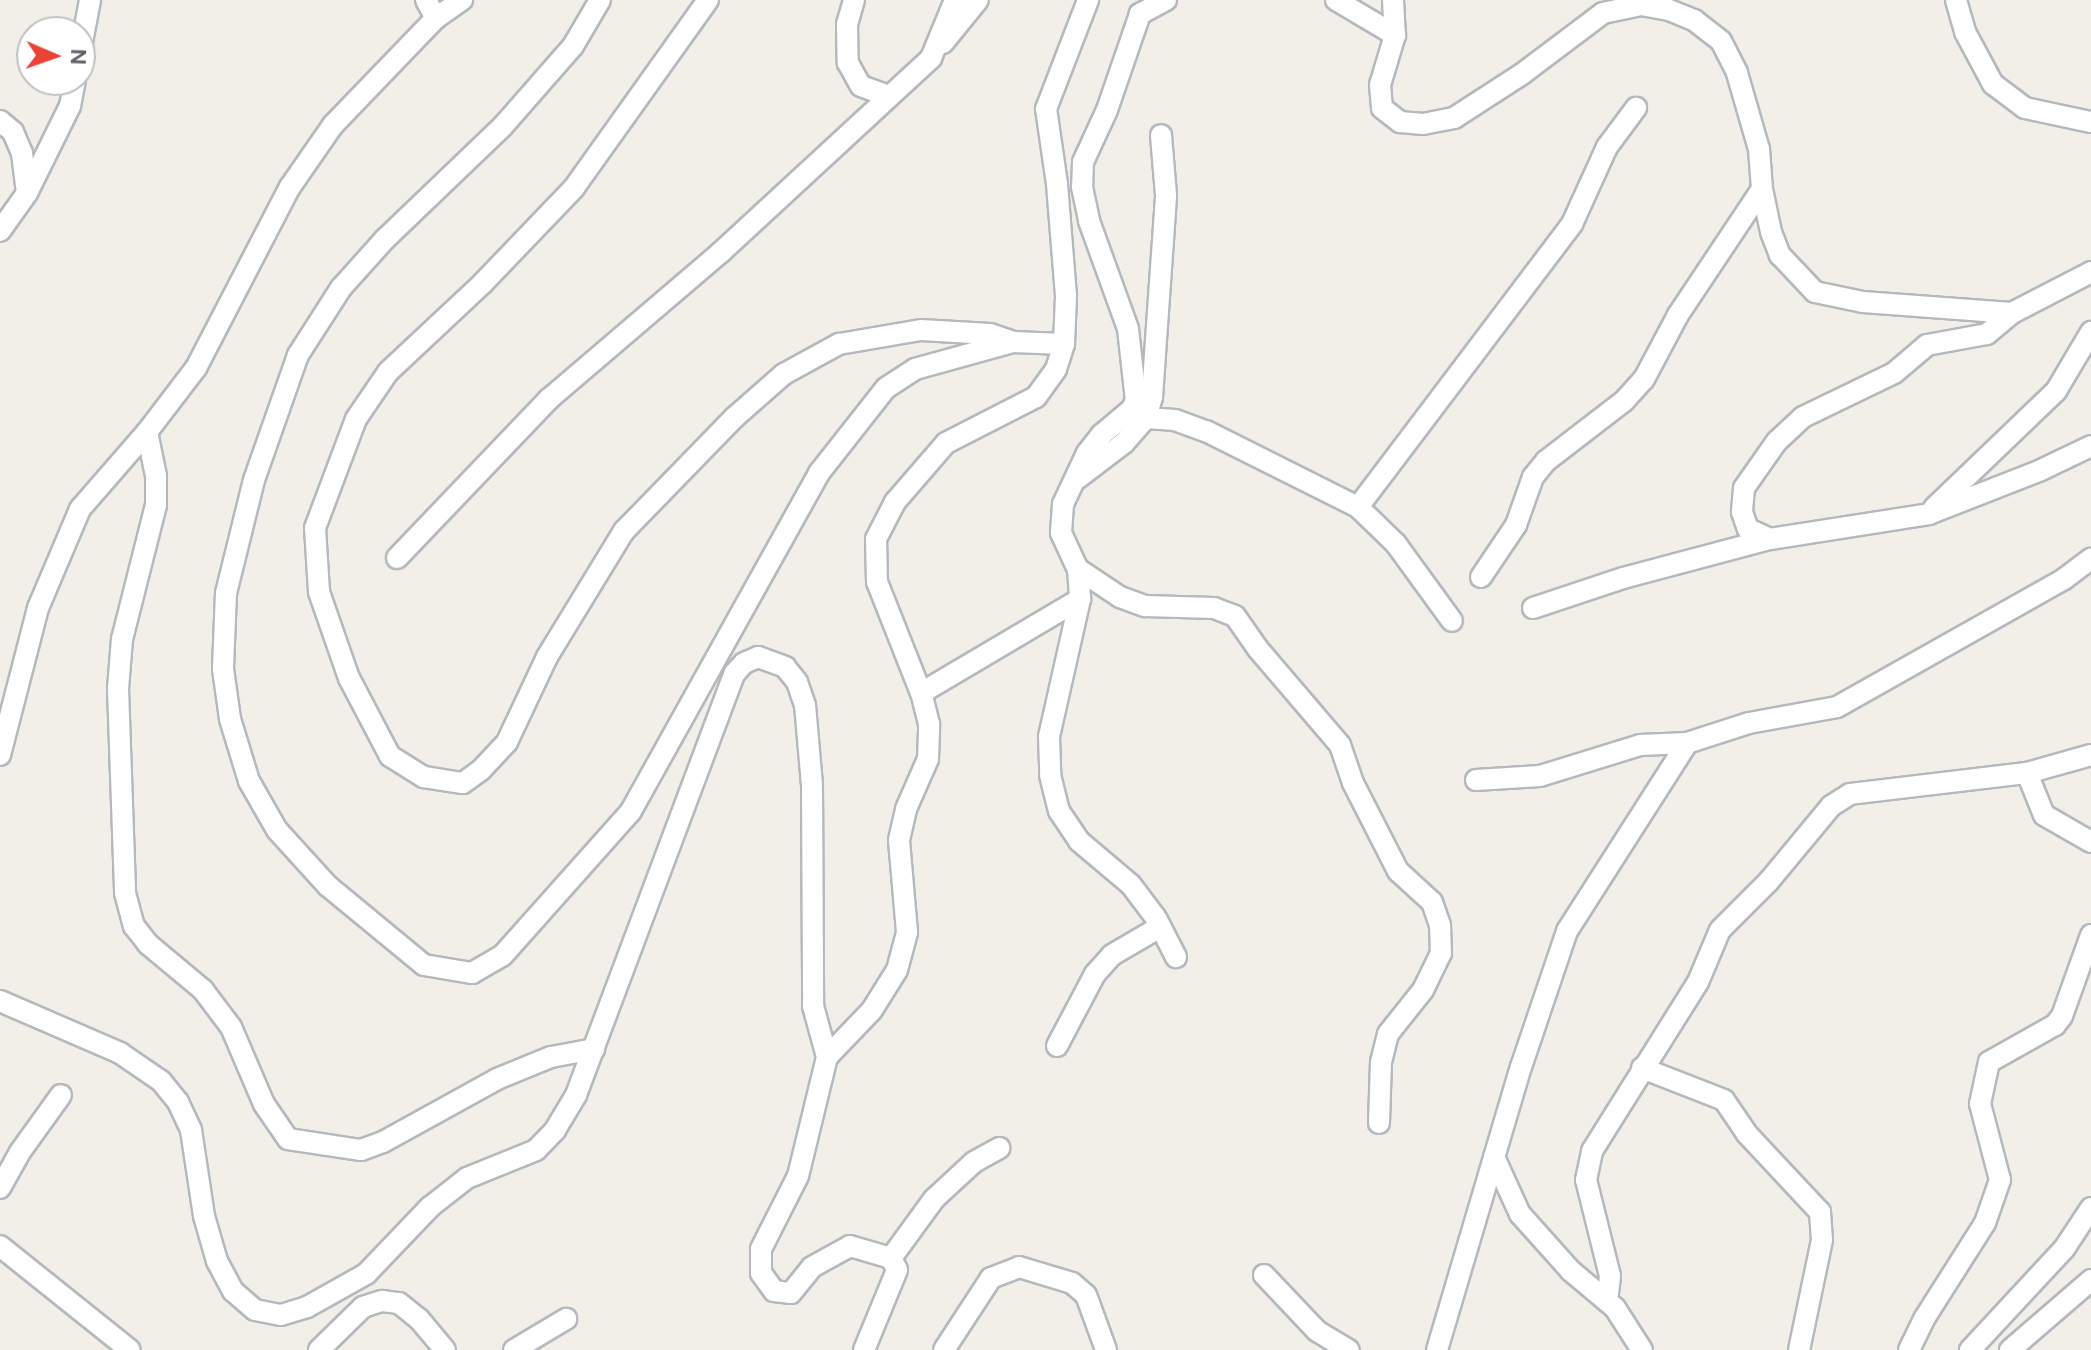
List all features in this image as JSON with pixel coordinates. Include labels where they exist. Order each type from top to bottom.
[{"type":"street","points":[[426,0],[436,18]]},
{"type":"street","points":[[0,755],[38,608],[80,509],[147,432],[196,368],[290,187],[333,125],[436,18],[462,0]]},
{"type":"street","points":[[600,0],[573,46],[503,126],[385,239],[341,288],[298,355],[254,480],[226,593],[223,669],[230,719],[249,781],[277,830],[328,886],[424,965],[451,972],[472,973],[502,956],[631,811],[819,473],[849,431],[886,388],[915,369],[1013,342]]},
{"type":"street","points":[[708,0],[574,188],[483,283],[388,372],[356,419],[315,528],[319,592],[349,678],[390,756],[424,777],[463,783],[481,770],[507,742],[547,657],[624,531],[735,417],[784,374],[839,344],[921,330],[990,334],[1013,342],[1064,344]]},
{"type":"street","points":[[854,0],[847,24],[848,63],[861,86],[889,96]]},
{"type":"street","points":[[931,58],[955,0]]},
{"type":"street","points":[[397,558],[549,399],[721,252],[931,58],[978,0]]},
{"type":"street","points":[[827,1057],[872,1010],[897,970],[907,932],[899,840],[906,809],[928,759],[929,724],[921,693],[877,582],[876,539],[895,502],[946,443],[1036,397],[1056,369],[1064,344],[1066,296],[1061,216],[1046,109],[1088,0]]},
{"type":"street","points":[[1166,0],[1140,14],[1107,110],[1083,162],[1082,187],[1089,221],[1128,329],[1136,400],[1132,409],[1102,434],[1087,453],[1078,479],[1063,504],[1061,533],[1078,569],[1080,599],[1049,737],[1050,775],[1059,811],[1079,841],[1131,885],[1176,957]]},
{"type":"street","points":[[1336,0],[1395,35]]},
{"type":"street","points":[[1393,0],[1395,35],[1380,85],[1382,108],[1400,122],[1423,124],[1454,118],[1522,74],[1603,13],[1641,5],[1669,10],[1694,20],[1721,41],[1737,73],[1759,149],[1762,189],[1780,255],[1815,292],[1863,302],[2012,313]]},
{"type":"street","points":[[1956,0],[1965,32],[1993,84],[2025,108],[2091,122]]},
{"type":"street","points":[[0,231],[27,193],[70,106],[72,96]]},
{"type":"street","points":[[1358,507],[1572,224],[1607,147],[1636,108]]},
{"type":"street","points":[[0,121],[13,132],[22,153],[27,193]]},
{"type":"street","points":[[1078,479],[1124,443],[1146,418],[1152,397],[1166,195],[1161,135]]},
{"type":"street","points":[[1481,577],[1516,525],[1533,477],[1546,461],[1624,401],[1644,379],[1663,349],[1678,315],[1762,189]]},
{"type":"street","points":[[1770,539],[1748,529],[1742,512],[1744,488],[1777,441],[1803,417],[1894,373],[1927,345],[1987,334],[2012,313],[2091,272]]},
{"type":"street","points":[[1929,514],[2056,391],[2091,332]]},
{"type":"street","points":[[1146,418],[1175,420],[1206,431],[1358,507],[1396,544],[1452,621]]},
{"type":"street","points":[[147,432],[156,476],[156,505],[122,639],[118,689],[125,893],[134,926],[148,944],[203,990],[231,1027],[264,1104],[288,1139],[361,1150],[497,1079],[551,1057],[594,1049]]},
{"type":"street","points":[[1533,608],[1623,578],[1770,539],[1929,514],[2041,470],[2091,446]]},
{"type":"street","points":[[1476,780],[1540,776],[1640,745],[1687,743],[1749,723],[1837,707],[2064,579],[2091,559]]},
{"type":"street","points":[[1078,569],[1120,597],[1145,606],[1214,608],[1235,616],[1258,649],[1340,745],[1353,783],[1398,871],[1432,902],[1440,925],[1441,953],[1423,990],[1388,1034],[1381,1062],[1379,1123]]},
{"type":"street","points":[[921,693],[1080,599]]},
{"type":"street","points":[[0,1001],[120,1053],[161,1081],[178,1102],[191,1130],[204,1216],[217,1261],[233,1291],[255,1310],[281,1315],[307,1307],[366,1274],[430,1207],[467,1178],[536,1150],[555,1130],[576,1095],[735,673],[744,663],[758,657],[785,667],[797,682],[805,705],[812,785],[813,1006],[827,1057],[798,1176],[761,1249],[761,1273],[774,1291],[791,1293],[812,1267],[850,1246],[891,1258],[897,1270],[864,1350]]},
{"type":"street","points":[[1437,1350],[1494,1157],[1567,931],[1687,743]]},
{"type":"street","points":[[1607,1301],[1610,1276],[1586,1180],[1592,1151],[1698,982],[1720,930],[1769,881],[1831,806],[1850,794],[2027,773],[2091,755]]},
{"type":"street","points":[[2027,773],[2044,815],[2091,842]]},
{"type":"street","points":[[1057,1046],[1095,974],[1112,955],[1160,927]]},
{"type":"street","points":[[1909,1350],[1924,1319],[1985,1223],[2000,1180],[1980,1104],[1989,1062],[2055,1025],[2062,1016],[2091,935]]},
{"type":"street","points":[[1642,1068],[1724,1100],[1747,1134],[1820,1212],[1822,1240],[1799,1350]]},
{"type":"street","points":[[0,1188],[20,1152],[61,1095]]},
{"type":"street","points":[[891,1258],[934,1199],[974,1162],[999,1148]]},
{"type":"street","points":[[1494,1157],[1520,1214],[1571,1271],[1615,1308],[1642,1350]]},
{"type":"street","points":[[1970,1350],[2064,1249],[2091,1208]]},
{"type":"street","points":[[0,1246],[130,1350]]},
{"type":"street","points":[[944,1350],[991,1278],[1019,1267],[1072,1283],[1086,1295],[1106,1350]]},
{"type":"street","points":[[1264,1275],[1317,1331],[1349,1350]]},
{"type":"street","points":[[2010,1350],[2091,1280]]},
{"type":"street","points":[[319,1350],[363,1307],[382,1301],[399,1303],[419,1319],[445,1350]]},
{"type":"street","points":[[514,1350],[566,1319]]}]
